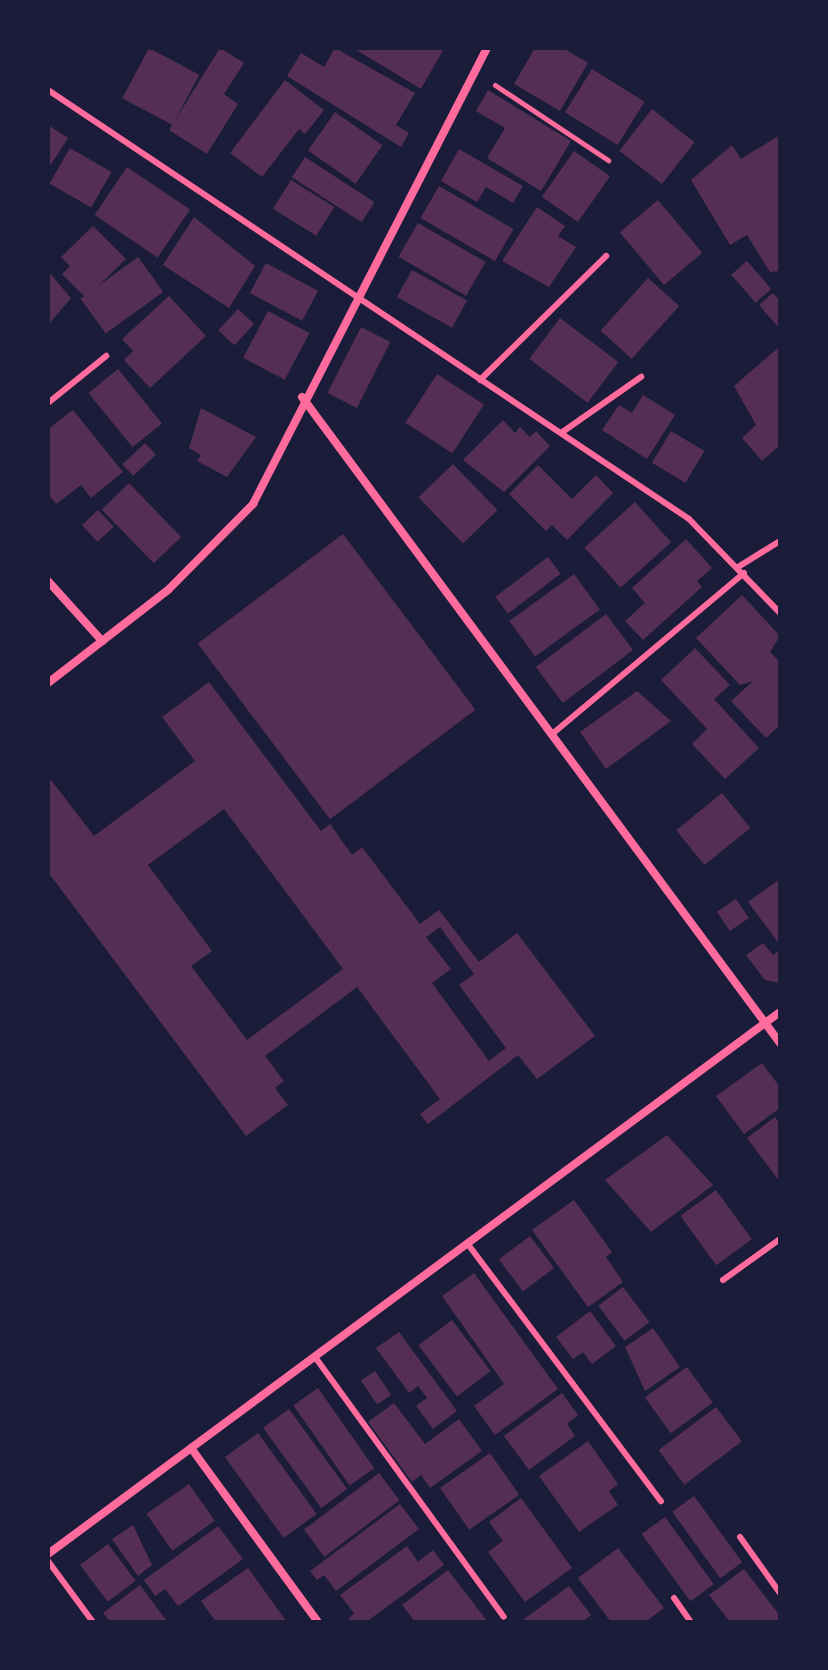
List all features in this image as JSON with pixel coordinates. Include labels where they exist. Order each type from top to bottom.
[{"type":"street","points":[[48,683],[169,589],[253,504],[353,296],[487,48]]},
{"type":"street","points":[[302,397],[780,1043]]},
{"type":"street","points":[[48,581],[102,641]]},
{"type":"street","points":[[48,1554],[780,1012]]},
{"type":"street","points":[[191,1448],[318,1622]]},
{"type":"lane","points":[[48,90],[689,519],[780,613]]},
{"type":"lane","points":[[480,380],[606,256]]},
{"type":"lane","points":[[48,403],[106,356]]},
{"type":"lane","points":[[561,433],[641,377]]},
{"type":"lane","points":[[551,735],[741,570],[780,541]]},
{"type":"lane","points":[[723,1280],[780,1239]]},
{"type":"lane","points":[[467,1243],[661,1501]]},
{"type":"lane","points":[[315,1357],[504,1617]]},
{"type":"lane","points":[[740,1537],[780,1593]]},
{"type":"lane","points":[[48,1561],[93,1622]]},
{"type":"lane","points":[[674,1598],[691,1622]]},
{"type":"path","points":[[474,72],[608,160]]},
{"type":"building","points":[[149,48],[199,75],[173,125],[122,98]]},
{"type":"building","points":[[220,48],[244,63],[224,94],[238,104],[207,154],[169,130]]},
{"type":"building","points":[[335,48],[415,93],[396,125],[409,133],[401,147],[287,76],[301,53],[324,67]]},
{"type":"building","points":[[353,48],[439,48],[443,50],[421,89]]},
{"type":"building","points":[[535,48],[563,48],[588,63],[560,111],[514,84]]},
{"type":"building","points":[[592,69],[645,102],[618,145],[565,112]]},
{"type":"building","points":[[285,80],[324,110],[305,134],[299,129],[262,177],[230,153]]},
{"type":"building","points":[[488,90],[571,141],[541,191],[487,158],[505,128],[476,111]]},
{"type":"building","points":[[652,109],[695,142],[662,184],[619,151]]},
{"type":"building","points":[[335,112],[383,145],[356,184],[308,151]]},
{"type":"building","points":[[48,125],[68,138],[48,169]]},
{"type":"building","points":[[780,135],[780,271],[770,272],[747,235],[730,245],[691,180],[732,145],[741,159]]},
{"type":"building","points":[[70,148],[112,172],[91,208],[50,184]]},
{"type":"building","points":[[459,149],[523,186],[513,203],[486,187],[477,202],[441,181]]},
{"type":"building","points":[[574,151],[610,176],[578,222],[542,197]]},
{"type":"building","points":[[305,157],[375,202],[362,222],[292,177]]},
{"type":"building","points":[[127,167],[190,209],[158,258],[95,215]]},
{"type":"building","points":[[291,180],[334,207],[316,236],[273,209]]},
{"type":"building","points":[[439,186],[513,229],[495,261],[420,218]]},
{"type":"building","points":[[658,200],[702,253],[664,285],[620,232]]},
{"type":"building","points":[[537,207],[565,226],[558,236],[576,247],[549,287],[502,261]]},
{"type":"building","points":[[194,217],[255,266],[229,308],[163,265]]},
{"type":"building","points":[[418,223],[486,262],[466,296],[398,257]]},
{"type":"building","points":[[93,226],[126,259],[86,298],[62,274],[70,266],[61,257]]},
{"type":"building","points":[[138,257],[163,292],[106,334],[81,299]]},
{"type":"building","points":[[747,261],[771,289],[755,303],[731,275]]},
{"type":"building","points":[[266,263],[318,291],[302,321],[250,293]]},
{"type":"building","points":[[412,270],[467,301],[452,328],[397,297]]},
{"type":"building","points":[[48,271],[71,298],[48,325]]},
{"type":"building","points":[[648,278],[679,306],[632,359],[600,331]]},
{"type":"building","points":[[773,293],[780,301],[780,329],[759,305]]},
{"type":"building","points":[[169,296],[206,336],[150,388],[124,360],[133,351],[122,339]]},
{"type":"building","points":[[238,309],[254,324],[234,345],[218,330]]},
{"type":"building","points":[[268,311],[309,333],[285,380],[243,358]]},
{"type":"building","points":[[560,318],[618,362],[588,403],[529,359]]},
{"type":"building","points":[[361,327],[390,342],[357,408],[327,393]]},
{"type":"building","points":[[778,348],[780,445],[762,461],[742,438],[756,425],[734,386]]},
{"type":"building","points":[[118,369],[162,423],[133,447],[88,393]]},
{"type":"building","points":[[437,374],[484,404],[452,453],[405,423]]},
{"type":"building","points":[[643,395],[675,415],[647,459],[602,430],[619,405],[632,413]]},
{"type":"building","points":[[201,408],[256,437],[227,477],[197,461],[201,455],[189,448]]},
{"type":"building","points":[[73,410],[123,472],[91,498],[81,485],[56,504],[48,494],[48,429]]},
{"type":"building","points":[[503,420],[515,433],[520,427],[530,437],[536,431],[550,446],[504,492],[463,460]]},
{"type":"building","points":[[671,431],[704,451],[685,483],[652,463]]},
{"type":"building","points":[[145,443],[156,455],[133,476],[122,464]]},
{"type":"building","points":[[453,464],[497,510],[463,543],[418,497]]},
{"type":"building","points":[[538,465],[572,499],[596,475],[613,493],[567,540],[552,525],[546,531],[509,494]]},
{"type":"building","points":[[129,483],[181,537],[154,563],[102,509]]},
{"type":"building","points":[[635,502],[671,542],[621,588],[584,548]]},
{"type":"building","points":[[98,510],[114,527],[98,542],[82,525]]},
{"type":"building","points":[[343,534],[475,710],[330,819],[198,644]]},
{"type":"building","points":[[686,539],[712,568],[697,581],[702,587],[643,640],[625,621],[645,603],[632,588]]},
{"type":"building","points":[[548,557],[561,574],[508,613],[495,597]]},
{"type":"building","points":[[574,574],[600,610],[535,657],[509,621]]},
{"type":"building","points":[[742,595],[780,636],[770,652],[780,662],[780,725],[766,738],[731,701],[753,681],[740,685],[696,638]]},
{"type":"building","points":[[606,614],[633,650],[563,703],[536,667]]},
{"type":"building","points":[[695,648],[730,685],[714,699],[759,748],[725,779],[692,744],[707,729],[661,680]]},
{"type":"building","points":[[209,682],[321,831],[330,824],[352,855],[362,847],[420,924],[439,910],[479,962],[517,933],[595,1036],[537,1079],[518,1055],[428,1124],[420,1114],[440,1099],[357,987],[265,1056],[284,1081],[275,1088],[288,1105],[246,1136],[48,872],[48,776],[94,836],[195,761],[162,717]],"holes":[[[224,809],[343,969],[247,1040],[191,966],[212,951],[148,865]],[[440,927],[474,974],[459,985],[506,1048],[489,1061],[432,983],[451,969],[426,937]]]},
{"type":"building","points":[[637,691],[671,721],[606,769],[580,732]]},
{"type":"building","points":[[722,793],[750,828],[704,865],[676,830]]},
{"type":"building","points":[[780,879],[780,945],[748,902]]},
{"type":"building","points":[[736,899],[749,918],[730,931],[717,912]]},
{"type":"building","points":[[763,943],[773,955],[780,950],[780,983],[765,980],[746,955]]},
{"type":"building","points":[[762,1063],[780,1087],[780,1108],[744,1134],[716,1096]]},
{"type":"building","points":[[775,1117],[780,1124],[780,1182],[747,1138]]},
{"type":"building","points":[[667,1135],[713,1185],[651,1232],[605,1180]]},
{"type":"building","points":[[716,1190],[752,1239],[716,1265],[680,1216]]},
{"type":"building","points":[[574,1200],[612,1252],[606,1257],[623,1282],[588,1307],[532,1230]]},
{"type":"building","points":[[530,1236],[554,1268],[523,1291],[499,1259]]},
{"type":"building","points":[[474,1273],[558,1389],[495,1435],[474,1406],[504,1384],[442,1296]]},
{"type":"building","points":[[623,1287],[649,1322],[625,1341],[598,1306]]},
{"type":"building","points":[[590,1311],[616,1346],[592,1364],[583,1352],[573,1359],[556,1337]]},
{"type":"building","points":[[452,1320],[491,1371],[457,1396],[418,1345]]},
{"type":"building","points":[[653,1328],[680,1367],[645,1391],[625,1347]]},
{"type":"building","points":[[399,1332],[457,1411],[433,1429],[416,1406],[427,1398],[418,1386],[409,1393],[376,1348]]},
{"type":"building","points":[[687,1367],[713,1403],[671,1433],[645,1398]]},
{"type":"building","points":[[375,1371],[391,1395],[377,1405],[361,1381]]},
{"type":"building","points":[[318,1388],[374,1468],[350,1485],[293,1405]]},
{"type":"building","points":[[562,1393],[578,1415],[567,1424],[575,1436],[529,1470],[504,1436]]},
{"type":"building","points":[[394,1403],[425,1444],[459,1419],[482,1451],[430,1488],[421,1475],[412,1482],[368,1422]]},
{"type":"building","points":[[716,1407],[742,1441],[684,1485],[658,1450]]},
{"type":"building","points":[[289,1409],[347,1489],[321,1508],[263,1428]]},
{"type":"building","points":[[258,1433],[317,1514],[284,1538],[225,1457]]},
{"type":"building","points":[[588,1441],[618,1484],[609,1491],[618,1505],[579,1532],[539,1476]]},
{"type":"building","points":[[490,1453],[519,1495],[469,1530],[440,1488]]},
{"type":"building","points":[[379,1473],[399,1500],[324,1557],[304,1530]]},
{"type":"building","points":[[189,1484],[215,1521],[172,1551],[146,1514]]},
{"type":"building","points":[[694,1496],[742,1562],[720,1578],[672,1512]]},
{"type":"building","points":[[521,1498],[572,1568],[525,1602],[488,1552],[503,1541],[489,1522]]},
{"type":"building","points":[[400,1504],[419,1529],[336,1591],[324,1575],[317,1580],[310,1571]]},
{"type":"building","points":[[665,1517],[714,1584],[690,1601],[642,1534]]},
{"type":"building","points":[[133,1525],[152,1565],[138,1576],[112,1539]]},
{"type":"building","points":[[218,1526],[243,1559],[178,1606],[165,1589],[155,1596],[144,1580]]},
{"type":"building","points":[[108,1544],[136,1581],[108,1602],[80,1565]]},
{"type":"building","points":[[407,1546],[418,1562],[433,1550],[444,1565],[366,1622],[346,1622],[354,1613],[340,1595]]},
{"type":"building","points":[[618,1548],[664,1608],[645,1622],[611,1622],[578,1578]]},
{"type":"building","points":[[248,1568],[287,1622],[216,1622],[201,1601]]},
{"type":"building","points":[[744,1569],[780,1616],[780,1622],[730,1622],[709,1595]]},
{"type":"building","points":[[448,1570],[488,1622],[415,1622],[402,1605]]},
{"type":"building","points":[[140,1585],[166,1620],[110,1622],[103,1613]]},
{"type":"building","points":[[569,1586],[591,1615],[582,1622],[520,1622]]}]
